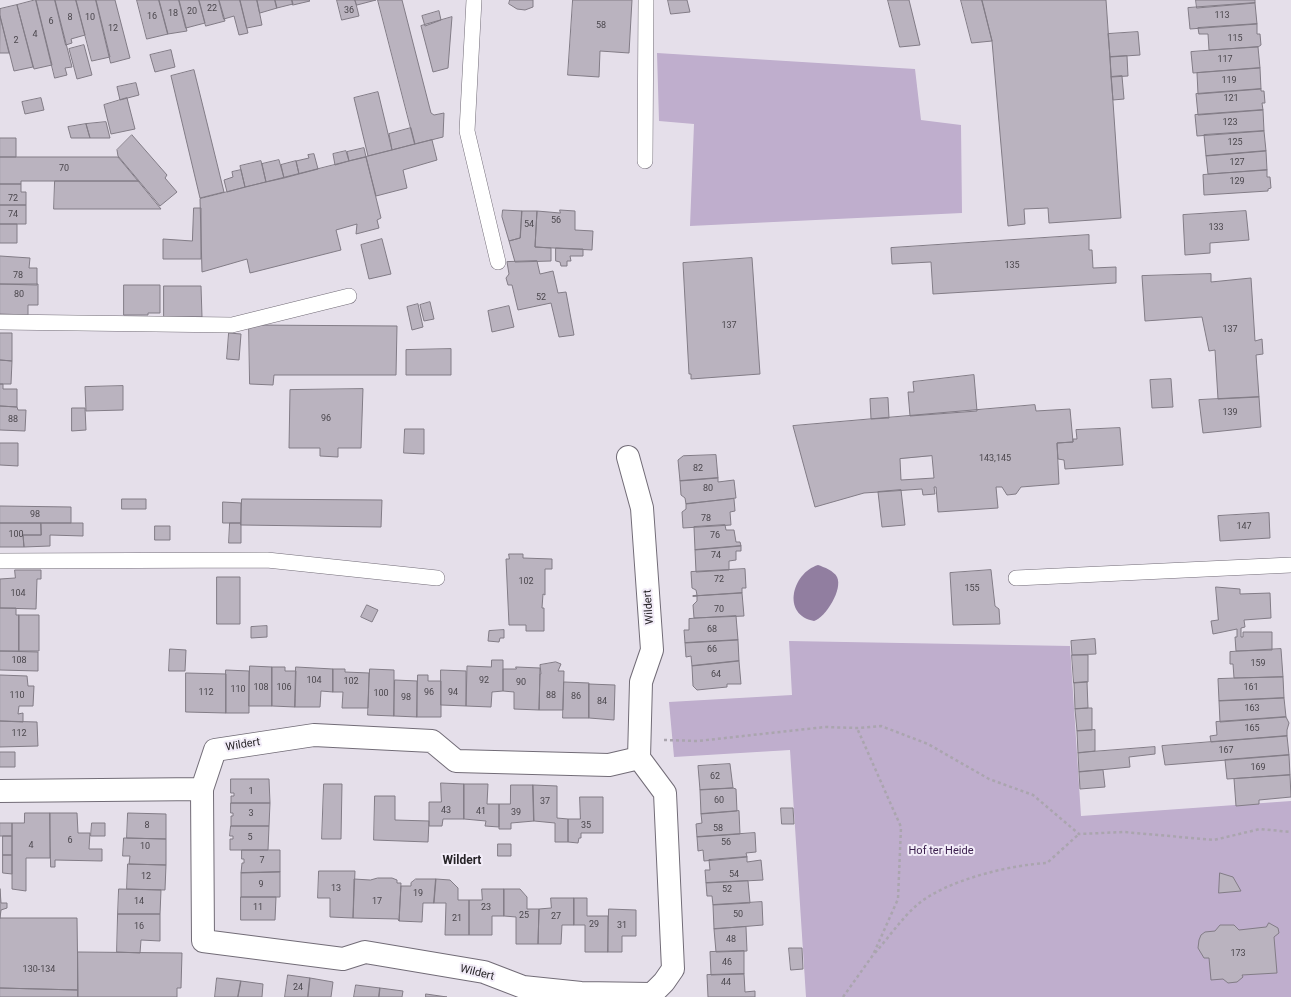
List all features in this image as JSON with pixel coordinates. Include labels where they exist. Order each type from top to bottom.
[{"type":"street","name":"Wildert","points":[[628,457],[642,508],[652,650],[640,682],[639,749],[664,793],[673,969],[664,982],[652,994],[581,993],[523,988],[484,972],[365,952],[343,959],[203,941],[202,789],[215,750],[314,735],[432,741],[456,761],[609,765],[639,749]]},
{"type":"street","points":[[0,791],[202,789]]},
{"type":"lane","points":[[474,0],[467,131],[498,262]]},
{"type":"lane","points":[[645,161],[646,0]]},
{"type":"lane","points":[[0,322],[232,325],[350,296]]},
{"type":"lane","points":[[0,561],[267,560],[436,578]]},
{"type":"lane","points":[[1016,578],[1291,565]]},
{"type":"path","points":[[639,749],[825,727],[857,728],[881,726],[928,744],[989,779],[1033,795],[1078,834]]},
{"type":"path","points":[[857,728],[901,827],[898,899],[873,955]]},
{"type":"path","points":[[843,997],[873,955],[918,904],[958,881],[1027,864],[1047,863],[1078,834],[1124,832],[1214,840],[1260,829],[1291,832]]},
{"type":"green space","points":[[657,53],[915,69],[921,120],[961,125],[962,213],[690,226],[694,124],[659,121]]},
{"type":"green space","name":"Hof ter Heide","points":[[789,641],[1070,646],[1081,816],[1291,801],[1291,997],[806,997],[790,750],[674,757],[669,702],[792,695]]},
{"type":"shaded area","points":[[818,565],[834,573],[837,577],[838,588],[836,595],[824,614],[814,621],[804,617],[797,611],[794,603],[794,594],[802,576],[809,569]]},
{"type":"building","points":[[36,0],[52,65],[34,69],[17,5]]},
{"type":"building","points":[[36,0],[55,0],[72,67],[65,68],[67,75],[55,78]]},
{"type":"building","points":[[55,0],[76,0],[85,35],[71,39],[72,43],[66,45]]},
{"type":"building","points":[[76,0],[96,0],[110,57],[92,61]]},
{"type":"building","points":[[96,0],[115,0],[130,58],[111,63]]},
{"type":"building","points":[[137,0],[159,0],[168,34],[147,39]]},
{"type":"building","points":[[159,0],[179,0],[187,31],[168,34]]},
{"type":"building","points":[[179,0],[199,0],[205,23],[186,28]]},
{"type":"building","points":[[199,0],[219,0],[225,21],[206,26]]},
{"type":"building","points":[[219,0],[240,0],[248,33],[239,35],[234,16],[224,19]]},
{"type":"building","points":[[240,0],[257,0],[262,25],[247,28]]},
{"type":"building","points":[[257,0],[275,0],[277,8],[260,13]]},
{"type":"building","points":[[275,0],[292,0],[293,4],[277,8]]},
{"type":"building","points":[[292,0],[309,0],[310,1],[293,5]]},
{"type":"building","points":[[337,0],[355,0],[359,16],[342,20]]},
{"type":"building","points":[[355,0],[376,0],[357,5]]},
{"type":"building","points":[[378,0],[402,0],[431,113],[434,115],[444,113],[443,137],[415,144]]},
{"type":"building","points":[[510,0],[533,0],[533,7],[525,10],[517,9],[509,4]]},
{"type":"building","points":[[573,0],[632,0],[629,53],[600,51],[599,77],[568,75]]},
{"type":"building","points":[[668,0],[687,0],[690,12],[671,14]]},
{"type":"building","points":[[888,0],[909,0],[920,45],[900,47]]},
{"type":"building","points":[[961,0],[982,0],[992,41],[972,43]]},
{"type":"building","points":[[982,0],[1106,0],[1121,218],[1049,223],[1048,208],[1024,209],[1025,224],[1008,226],[992,41]]},
{"type":"building","points":[[1196,0],[1255,0],[1255,3],[1197,8]]},
{"type":"building","points":[[1255,3],[1257,24],[1190,29],[1188,8]]},
{"type":"building","points":[[17,5],[33,67],[14,71],[0,16],[0,9]]},
{"type":"building","points":[[439,11],[441,20],[425,26],[422,16]]},
{"type":"building","points":[[0,16],[9,53],[0,53]]},
{"type":"building","points":[[452,17],[448,68],[433,72],[421,26]]},
{"type":"building","points":[[1257,24],[1257,34],[1260,34],[1261,45],[1258,47],[1209,50],[1208,34],[1199,34],[1198,28]]},
{"type":"building","points":[[1138,32],[1140,55],[1110,57],[1108,34]]},
{"type":"building","points":[[84,45],[92,75],[77,79],[69,49]]},
{"type":"building","points":[[1258,47],[1260,68],[1193,73],[1191,52]]},
{"type":"building","points":[[171,50],[175,67],[155,72],[150,55]]},
{"type":"building","points":[[1127,56],[1128,76],[1111,77],[1110,57]]},
{"type":"building","points":[[1260,68],[1261,89],[1198,94],[1197,73]]},
{"type":"building","points":[[194,70],[224,192],[200,198],[171,76]]},
{"type":"building","points":[[1122,76],[1124,99],[1113,100],[1111,77]]},
{"type":"building","points":[[136,83],[139,95],[120,100],[117,87]]},
{"type":"building","points":[[1261,89],[1261,91],[1264,91],[1265,103],[1262,103],[1263,110],[1198,115],[1196,94]]},
{"type":"building","points":[[378,92],[392,150],[368,156],[354,98]]},
{"type":"building","points":[[41,98],[44,110],[25,114],[22,102]]},
{"type":"building","points":[[127,98],[135,129],[111,134],[104,105]]},
{"type":"building","points":[[1263,110],[1264,131],[1197,136],[1195,115]]},
{"type":"building","points":[[106,122],[110,138],[90,138],[86,124]]},
{"type":"building","points":[[86,124],[90,138],[71,138],[68,127]]},
{"type":"building","points":[[411,128],[415,144],[392,150],[389,134]]},
{"type":"building","points":[[1264,131],[1266,151],[1206,156],[1204,135]]},
{"type":"building","points":[[132,135],[167,175],[165,178],[177,192],[160,206],[118,156],[117,150]]},
{"type":"building","points":[[0,138],[16,138],[16,157],[0,157]]},
{"type":"building","points":[[432,140],[437,160],[403,170],[407,188],[376,196],[366,157]]},
{"type":"building","points":[[364,148],[366,157],[349,161],[347,152]]},
{"type":"building","points":[[346,151],[349,161],[335,165],[333,154]]},
{"type":"building","points":[[1266,151],[1267,170],[1208,174],[1206,156]]},
{"type":"building","points":[[314,154],[318,169],[299,174],[296,161],[309,158],[308,155]]},
{"type":"building","points":[[0,157],[118,157],[138,181],[21,181],[21,184],[0,184]]},
{"type":"building","points":[[366,157],[381,218],[377,220],[379,228],[356,234],[357,224],[336,230],[341,250],[250,273],[247,259],[202,272],[200,199]]},
{"type":"building","points":[[279,160],[284,178],[266,182],[262,164]]},
{"type":"building","points":[[261,161],[266,182],[245,187],[240,166]]},
{"type":"building","points":[[296,161],[299,174],[284,178],[281,165]]},
{"type":"building","points":[[241,170],[245,187],[227,192],[224,180],[233,177],[232,172]]},
{"type":"building","points":[[1267,170],[1267,177],[1270,177],[1271,188],[1268,189],[1268,191],[1204,195],[1203,175]]},
{"type":"building","points":[[55,181],[138,181],[161,209],[54,209]]},
{"type":"building","points":[[0,184],[21,184],[21,192],[26,192],[26,205],[0,205]]},
{"type":"building","points":[[0,205],[26,205],[26,224],[0,224]]},
{"type":"building","points":[[194,208],[201,208],[201,259],[163,259],[163,239],[192,241]]},
{"type":"building","points":[[503,210],[522,211],[520,238],[509,241],[502,217]]},
{"type":"building","points":[[560,210],[575,211],[575,230],[593,231],[592,250],[535,247],[537,211],[560,213]]},
{"type":"building","points":[[522,211],[537,211],[535,247],[551,248],[551,261],[515,262],[509,241],[520,238]]},
{"type":"building","points":[[1246,211],[1249,240],[1210,243],[1210,253],[1185,255],[1183,215]]},
{"type":"building","points":[[0,224],[17,224],[17,243],[0,243]]},
{"type":"building","points":[[1089,235],[1089,250],[1092,250],[1093,268],[1116,267],[1116,283],[933,294],[931,262],[892,264],[891,248]]},
{"type":"building","points":[[382,239],[391,274],[369,279],[361,245]]},
{"type":"building","points":[[556,248],[583,249],[583,256],[570,256],[571,261],[567,261],[567,266],[561,266],[560,262],[556,261]]},
{"type":"building","points":[[0,256],[30,258],[29,268],[37,268],[37,285],[0,284]]},
{"type":"building","points":[[752,258],[760,374],[691,379],[691,374],[689,374],[683,263]]},
{"type":"building","points":[[537,261],[540,274],[553,271],[558,293],[566,292],[574,335],[559,337],[551,303],[518,310],[512,285],[508,285],[506,278],[509,274],[507,262]]},
{"type":"building","points":[[1211,274],[1211,282],[1251,278],[1255,341],[1262,339],[1263,354],[1256,355],[1259,397],[1218,399],[1215,350],[1209,351],[1202,317],[1145,321],[1142,276]]},
{"type":"building","points":[[0,284],[38,284],[38,305],[28,305],[28,315],[0,314]]},
{"type":"building","points":[[124,285],[160,285],[160,313],[148,313],[148,315],[124,315]]},
{"type":"building","points":[[164,286],[201,286],[202,317],[164,317]]},
{"type":"building","points":[[430,302],[434,319],[424,321],[420,305]]},
{"type":"building","points":[[418,304],[423,327],[412,330],[407,307]]},
{"type":"building","points":[[509,306],[514,327],[492,332],[488,311]]},
{"type":"building","points":[[249,325],[397,326],[396,375],[274,375],[273,385],[250,384]]},
{"type":"building","points":[[0,333],[12,333],[12,361],[0,360]]},
{"type":"building","points":[[229,333],[241,334],[239,360],[227,359]]},
{"type":"building","points":[[451,349],[451,375],[406,375],[406,350]]},
{"type":"building","points":[[0,360],[12,361],[11,384],[0,384]]},
{"type":"building","points":[[974,375],[977,411],[910,416],[908,392],[914,392],[913,382]]},
{"type":"building","points":[[1171,379],[1173,407],[1152,408],[1150,380]]},
{"type":"building","points":[[0,384],[3,384],[3,389],[17,389],[17,407],[0,406]]},
{"type":"building","points":[[123,386],[123,410],[86,411],[85,387]]},
{"type":"building","points":[[363,389],[361,448],[338,448],[338,457],[320,456],[320,448],[289,448],[290,390]]},
{"type":"building","points":[[1259,397],[1261,427],[1203,433],[1199,400]]},
{"type":"building","points":[[888,398],[889,418],[871,419],[870,399]]},
{"type":"building","points":[[1035,405],[1036,411],[1070,409],[1073,442],[1057,443],[1059,484],[1021,487],[1016,494],[1007,495],[1002,487],[996,487],[998,508],[938,512],[936,487],[934,487],[935,494],[923,495],[922,489],[864,493],[815,507],[793,426]],"holes":[[[932,456],[934,478],[901,480],[900,459]]]},
{"type":"building","points":[[0,406],[17,407],[18,410],[26,410],[25,431],[0,430]]},
{"type":"building","points":[[72,408],[85,408],[86,430],[72,431]]},
{"type":"building","points":[[1120,428],[1123,465],[1065,469],[1064,460],[1058,459],[1057,443],[1073,442],[1073,439],[1077,439],[1076,430]]},
{"type":"building","points":[[405,429],[424,429],[424,454],[404,453]]},
{"type":"building","points":[[0,443],[18,443],[18,466],[0,465]]},
{"type":"building","points":[[716,455],[718,478],[680,481],[678,460],[683,456]]},
{"type":"building","points":[[718,478],[718,482],[734,480],[736,498],[686,504],[685,498],[681,495],[680,481]]},
{"type":"building","points":[[901,490],[905,525],[882,527],[878,492]]},
{"type":"building","points":[[122,499],[146,499],[146,509],[122,509]]},
{"type":"building","points":[[242,499],[382,500],[381,527],[241,525]]},
{"type":"building","points":[[734,499],[735,511],[730,512],[731,525],[683,528],[682,512],[686,509],[686,504]]},
{"type":"building","points":[[223,502],[241,503],[241,523],[223,523]]},
{"type":"building","points":[[0,506],[71,507],[71,523],[0,523]]},
{"type":"building","points":[[1269,513],[1270,538],[1220,541],[1218,516]]},
{"type":"building","points":[[0,523],[41,523],[41,535],[23,535],[24,547],[0,547]]},
{"type":"building","points":[[41,523],[83,523],[83,536],[50,535],[50,546],[24,547],[23,535],[41,535]]},
{"type":"building","points":[[230,523],[241,523],[241,543],[229,543]]},
{"type":"building","points":[[725,525],[726,530],[734,530],[736,542],[740,542],[741,546],[695,550],[694,527]]},
{"type":"building","points":[[155,526],[170,526],[170,540],[155,540]]},
{"type":"building","points":[[741,546],[741,551],[736,551],[736,560],[729,561],[729,570],[696,572],[695,550]]},
{"type":"building","points":[[509,554],[523,554],[523,558],[552,559],[552,569],[545,569],[545,595],[543,594],[542,608],[544,608],[544,631],[526,631],[526,625],[509,625],[506,559],[509,559]]},
{"type":"building","points":[[745,569],[746,588],[742,588],[742,593],[693,596],[697,595],[696,590],[692,588],[691,572]]},
{"type":"building","points":[[15,570],[41,570],[41,579],[37,579],[36,609],[0,608],[0,579],[15,578]]},
{"type":"building","points":[[991,570],[995,606],[999,609],[1000,624],[953,625],[950,573]]},
{"type":"building","points":[[217,577],[240,577],[240,624],[217,624]]},
{"type":"building","points":[[1216,587],[1240,589],[1240,594],[1270,593],[1271,618],[1244,620],[1245,627],[1241,628],[1241,637],[1243,637],[1243,632],[1272,632],[1272,650],[1236,651],[1235,637],[1237,637],[1237,629],[1213,634],[1211,621],[1218,620]]},
{"type":"building","points":[[742,593],[744,616],[694,618],[693,605],[697,601],[697,596],[693,596]]},
{"type":"building","points":[[367,605],[378,610],[372,622],[361,617]]},
{"type":"building","points":[[0,608],[16,608],[16,615],[19,615],[19,651],[0,651]]},
{"type":"building","points":[[19,615],[39,615],[39,651],[19,651]]},
{"type":"building","points":[[736,616],[738,640],[685,643],[684,630],[689,630],[689,619]]},
{"type":"building","points":[[267,626],[267,637],[251,638],[251,627]]},
{"type":"building","points":[[504,630],[504,638],[500,638],[499,642],[488,641],[489,631]]},
{"type":"building","points":[[1095,639],[1096,654],[1072,655],[1071,641]]},
{"type":"building","points":[[738,640],[739,661],[692,666],[691,656],[686,657],[685,643]]},
{"type":"building","points":[[170,649],[186,650],[185,671],[169,671]]},
{"type":"building","points":[[1281,649],[1283,677],[1234,678],[1233,664],[1230,664],[1230,652]]},
{"type":"building","points":[[0,651],[38,652],[38,671],[0,670]]},
{"type":"building","points":[[1072,655],[1088,655],[1088,682],[1074,683]]},
{"type":"building","points":[[492,660],[503,660],[503,691],[492,692],[491,707],[466,706],[467,666],[491,667]]},
{"type":"building","points":[[739,661],[741,684],[727,684],[727,687],[697,690],[693,686],[692,666]]},
{"type":"building","points":[[556,662],[561,664],[558,671],[564,671],[563,710],[539,710],[540,665]]},
{"type":"building","points":[[250,666],[272,667],[272,706],[249,706]]},
{"type":"building","points":[[272,667],[285,667],[285,671],[296,671],[295,707],[272,706]]},
{"type":"building","points":[[296,667],[333,669],[333,692],[321,691],[320,707],[295,707]]},
{"type":"building","points":[[516,667],[540,668],[539,710],[514,709],[514,692],[503,691],[503,669],[516,669]]},
{"type":"building","points":[[333,669],[345,669],[345,672],[369,673],[368,708],[342,708],[343,692],[333,692]]},
{"type":"building","points":[[370,669],[394,670],[394,716],[368,715]]},
{"type":"building","points":[[226,670],[249,671],[249,713],[226,713]]},
{"type":"building","points":[[441,670],[466,671],[466,706],[441,705]]},
{"type":"building","points":[[186,673],[226,674],[226,713],[186,712]]},
{"type":"building","points":[[0,675],[27,676],[28,686],[34,686],[33,706],[19,706],[18,714],[23,713],[23,722],[0,721]]},
{"type":"building","points":[[418,675],[428,675],[428,681],[441,681],[441,717],[417,717]]},
{"type":"building","points":[[1283,677],[1284,698],[1219,701],[1218,679]]},
{"type":"building","points":[[395,680],[417,681],[417,717],[394,716]]},
{"type":"building","points":[[564,682],[589,683],[589,718],[563,718]]},
{"type":"building","points":[[1087,682],[1088,708],[1075,709],[1074,683]]},
{"type":"building","points":[[589,684],[615,685],[614,720],[589,718]]},
{"type":"building","points":[[1284,698],[1286,717],[1220,722],[1219,701]]},
{"type":"building","points":[[1092,708],[1092,730],[1077,731],[1075,709]]},
{"type":"building","points":[[1286,717],[1289,723],[1287,736],[1211,742],[1210,736],[1217,735],[1216,722]]},
{"type":"building","points":[[0,721],[37,722],[38,746],[0,747]]},
{"type":"building","points":[[1095,730],[1095,751],[1078,753],[1077,731]]},
{"type":"building","points":[[1287,736],[1289,755],[1165,765],[1162,746]]},
{"type":"building","points":[[1155,747],[1155,754],[1129,757],[1130,767],[1079,772],[1078,753]]},
{"type":"building","points":[[0,752],[15,752],[15,767],[0,767]]},
{"type":"building","points":[[1289,755],[1290,775],[1227,779],[1225,760]]},
{"type":"building","points":[[730,764],[733,788],[700,790],[698,766]]},
{"type":"building","points":[[1103,770],[1105,787],[1080,789],[1079,772]]},
{"type":"building","points":[[1290,775],[1291,797],[1259,800],[1259,804],[1236,806],[1234,779]]},
{"type":"building","points":[[231,779],[269,779],[270,803],[231,803],[231,796],[234,796],[234,793],[231,793]]},
{"type":"building","points":[[441,783],[464,784],[464,819],[443,819],[442,826],[429,826],[429,802],[441,802]]},
{"type":"building","points":[[324,784],[342,784],[341,839],[322,839]]},
{"type":"building","points":[[464,784],[488,784],[487,804],[499,804],[499,827],[485,826],[486,821],[464,819]]},
{"type":"building","points":[[511,785],[533,785],[534,821],[511,823],[511,829],[499,829],[499,804],[510,804]]},
{"type":"building","points":[[533,785],[557,786],[557,818],[568,819],[568,842],[555,842],[555,823],[534,821]]},
{"type":"building","points":[[736,789],[737,811],[701,814],[700,790]]},
{"type":"building","points":[[375,796],[395,796],[395,820],[429,821],[428,842],[374,840]]},
{"type":"building","points":[[580,797],[603,797],[603,833],[581,833],[581,838],[579,838],[578,843],[568,842],[568,819],[580,819]]},
{"type":"building","points":[[231,803],[270,803],[269,826],[231,826],[231,816],[233,816],[233,813],[231,813]]},
{"type":"building","points":[[781,808],[793,808],[794,824],[782,824]]},
{"type":"building","points":[[739,811],[740,834],[697,837],[696,824],[702,823],[701,814]]},
{"type":"building","points":[[25,813],[50,813],[50,858],[26,858],[26,891],[12,889],[12,823],[24,823]]},
{"type":"building","points":[[50,813],[77,813],[78,833],[90,833],[89,849],[102,849],[102,861],[55,860],[55,867],[51,867]]},
{"type":"building","points":[[128,813],[166,814],[166,839],[127,838]]},
{"type":"building","points":[[0,823],[12,823],[12,836],[0,836]]},
{"type":"building","points":[[92,823],[105,823],[105,836],[91,836]]},
{"type":"building","points":[[231,826],[269,826],[268,850],[230,850],[230,839],[233,839],[233,836],[230,836]]},
{"type":"building","points":[[755,833],[756,852],[746,853],[747,857],[704,861],[703,850],[698,851],[697,837]]},
{"type":"building","points":[[3,836],[12,836],[12,855],[3,855]]},
{"type":"building","points":[[124,838],[166,839],[166,865],[129,864],[130,856],[123,856]]},
{"type":"building","points":[[498,844],[511,844],[511,856],[498,856]]},
{"type":"building","points":[[242,850],[280,850],[280,872],[241,873],[242,863],[244,863],[244,859],[242,859]]},
{"type":"building","points":[[3,855],[12,855],[12,874],[3,873]]},
{"type":"building","points":[[747,857],[747,862],[761,860],[763,880],[706,883],[705,870],[710,870],[709,860]]},
{"type":"building","points":[[128,864],[166,865],[165,890],[127,889]]},
{"type":"building","points":[[319,871],[355,871],[353,918],[330,917],[330,898],[318,898]]},
{"type":"building","points":[[280,872],[280,897],[241,897],[241,873]]},
{"type":"building","points":[[1220,873],[1233,877],[1241,891],[1219,893]]},
{"type":"building","points":[[378,878],[392,878],[397,880],[397,883],[401,883],[399,921],[398,919],[353,918],[354,879],[370,880]]},
{"type":"building","points":[[416,879],[436,879],[434,903],[423,903],[422,922],[399,921],[401,886],[411,886],[411,883]]},
{"type":"building","points":[[436,879],[450,880],[458,888],[458,900],[469,900],[469,935],[445,935],[446,903],[434,903]]},
{"type":"building","points":[[748,881],[750,903],[713,905],[712,896],[707,896],[706,883]]},
{"type":"building","points":[[0,889],[1,903],[7,903],[7,908],[1,910],[0,918]]},
{"type":"building","points":[[119,889],[161,890],[160,914],[118,914]]},
{"type":"building","points":[[482,889],[504,889],[504,916],[492,916],[492,935],[469,935],[469,900],[482,900]]},
{"type":"building","points":[[504,889],[520,889],[527,897],[527,909],[539,909],[538,944],[516,944],[516,917],[504,916]]},
{"type":"building","points":[[241,897],[276,897],[275,920],[241,920]]},
{"type":"building","points":[[551,898],[574,898],[574,925],[562,925],[561,944],[538,944],[539,909],[551,908]]},
{"type":"building","points":[[574,898],[587,898],[587,916],[608,916],[608,952],[585,952],[585,925],[574,925]]},
{"type":"building","points":[[762,902],[763,925],[714,929],[713,905]]},
{"type":"building","points":[[609,909],[636,910],[636,936],[622,936],[622,952],[608,952]]},
{"type":"building","points":[[118,914],[160,914],[160,941],[141,940],[140,953],[117,952]]},
{"type":"building","points":[[0,918],[77,918],[78,990],[0,988]]},
{"type":"building","points":[[1269,923],[1278,928],[1279,933],[1274,937],[1277,973],[1242,975],[1243,977],[1237,982],[1228,983],[1223,979],[1211,980],[1209,958],[1204,958],[1198,948],[1201,935],[1205,932],[1215,931],[1220,925],[1234,925],[1239,930],[1266,927]]},
{"type":"building","points":[[746,927],[747,951],[716,952],[714,929]]},
{"type":"building","points":[[789,948],[802,948],[803,969],[791,970]]},
{"type":"building","points":[[744,951],[744,974],[711,975],[710,952]]},
{"type":"building","points":[[78,952],[182,953],[181,988],[177,988],[177,997],[78,997]]},
{"type":"building","points":[[744,974],[745,992],[755,991],[755,997],[708,997],[707,975]]},
{"type":"building","points":[[288,975],[310,978],[308,997],[285,997]]},
{"type":"building","points":[[217,978],[241,981],[238,997],[215,997]]},
{"type":"building","points":[[310,978],[333,982],[331,997],[308,997]]},
{"type":"building","points":[[241,981],[263,984],[262,997],[238,997]]},
{"type":"building","points":[[356,985],[380,988],[379,997],[354,997]]},
{"type":"building","points":[[0,988],[78,990],[78,997],[0,997]]},
{"type":"building","points":[[380,988],[403,991],[402,997],[379,997]]},
{"type":"building","points":[[426,994],[447,997],[426,997]]},
{"type":"district","name":"Wildert","points":[[462,861]]}]
